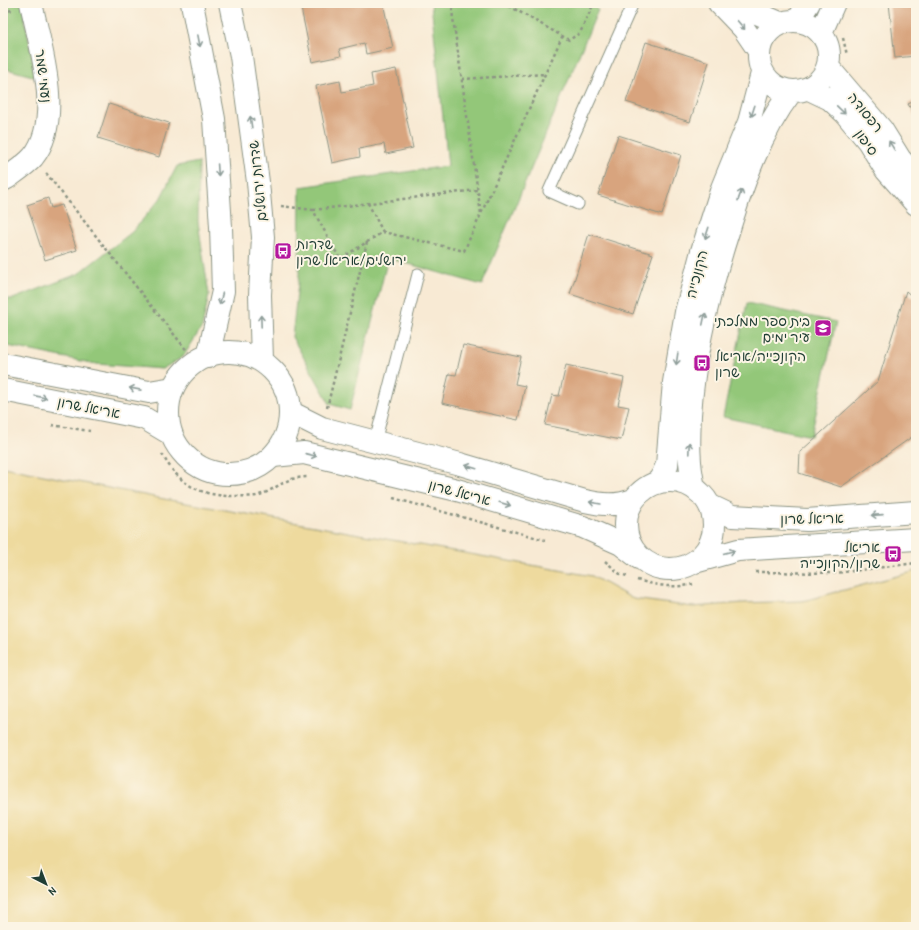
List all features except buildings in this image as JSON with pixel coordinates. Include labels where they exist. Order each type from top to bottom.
[{"type":"street","name":"נעמי שמר","points":[[3,180],[33,157],[46,133],[49,101],[43,60],[31,3]]},
{"type":"street","points":[[192,3],[214,119],[224,291],[202,360]]},
{"type":"street","name":"שדרות ירושלים","points":[[230,3],[241,56],[252,127],[260,203],[263,237],[260,295],[262,360]]},
{"type":"street","points":[[720,3],[744,29],[759,50]]},
{"type":"street","points":[[745,3],[759,14],[795,16],[821,32],[829,49],[828,67],[821,79],[800,90],[773,86],[762,73],[759,62],[759,50],[765,35],[795,16]]},
{"type":"street","points":[[821,32],[834,3]]},
{"type":"street","name":"רפסודה","points":[[828,67],[882,130],[900,159],[916,177]]},
{"type":"street","name":"הקונכייה","points":[[658,482],[664,474],[666,465],[674,382],[680,344],[695,277],[722,188],[750,122],[762,73]]},
{"type":"street","name":"הקונכייה","points":[[694,487],[688,454],[692,385],[704,316],[720,256],[740,194],[766,130],[778,109],[800,90]]},
{"type":"street","name":"סיפון","points":[[800,90],[830,99],[845,113],[868,141],[886,170],[916,204]]},
{"type":"street","points":[[226,352],[240,353],[262,360],[280,379],[287,394],[292,413],[284,444],[273,456],[256,468],[236,474],[216,473],[196,465],[181,452],[166,443],[166,416],[173,388],[182,374],[202,360],[226,352]]},
{"type":"street","name":"אריאל שרון","points":[[3,364],[149,392],[173,388]]},
{"type":"street","name":"אריאל שרון","points":[[3,390],[144,418],[166,443]]},
{"type":"street","name":"אריאל שרון","points":[[292,413],[322,428],[467,466],[585,501],[604,505],[621,504],[633,500]]},
{"type":"street","name":"אריאל שרון","points":[[273,456],[304,453],[457,490],[583,527],[621,544],[639,558]]},
{"type":"street","points":[[670,480],[682,482],[694,487],[711,506],[714,526],[710,545],[703,556],[692,564],[679,569],[665,569],[651,566],[639,558],[631,546],[625,528],[626,518],[633,500],[644,488],[658,482],[670,480]]},
{"type":"street","name":"אריאל שרון","points":[[711,506],[732,516],[808,520],[916,512]]},
{"type":"street","name":"אריאל שרון","points":[[692,564],[738,550],[916,539]]},
{"type":"lane","points":[[578,204],[549,192],[633,3]]},
{"type":"lane","points":[[375,442],[418,274]]},
{"type":"path","points":[[456,3],[452,11],[481,214]]},
{"type":"path","points":[[504,3],[569,40],[580,33],[594,3]]},
{"type":"path","points":[[842,34],[846,53],[851,59]]},
{"type":"path","points":[[313,210],[340,259],[383,232],[464,250],[562,37]]},
{"type":"path","points":[[462,79],[545,74]]},
{"type":"path","points":[[33,157],[202,360]]},
{"type":"path","points":[[260,203],[313,210],[477,190]]},
{"type":"path","points":[[368,203],[383,232]]},
{"type":"path","points":[[326,411],[367,241]]},
{"type":"path","points":[[52,425],[91,431]]},
{"type":"path","points":[[166,443],[168,464],[179,477],[191,487],[205,494],[255,496],[291,479],[311,476]]},
{"type":"green space","points":[[3,3],[22,3],[36,77],[3,68]]},
{"type":"green space","points":[[431,3],[586,3],[598,10],[482,285],[388,258],[350,410],[330,404],[292,337],[299,275],[300,187],[448,166]]},
{"type":"green space","points":[[199,162],[198,222],[209,295],[202,327],[183,357],[162,369],[96,364],[3,345],[3,299],[13,299],[78,274],[132,232],[160,199],[177,166]]},
{"type":"green space","points":[[747,303],[836,322],[811,436],[723,417]]},
{"type":"sand","points":[[3,467],[164,499],[592,576],[633,599],[693,607],[743,603],[803,601],[916,571],[916,927],[3,927]]},
{"type":"place","name":"שדרות ירושלים/אריאל שרון","points":[[283,251]]},
{"type":"place","name":"בית ספר ממלכתי עיר ימים","points":[[823,328]]},
{"type":"place","name":"הקונכייה/אריאל שרון","points":[[702,363]]},
{"type":"place","name":"אריאל שרון/הקונכייה","points":[[893,554]]}]
